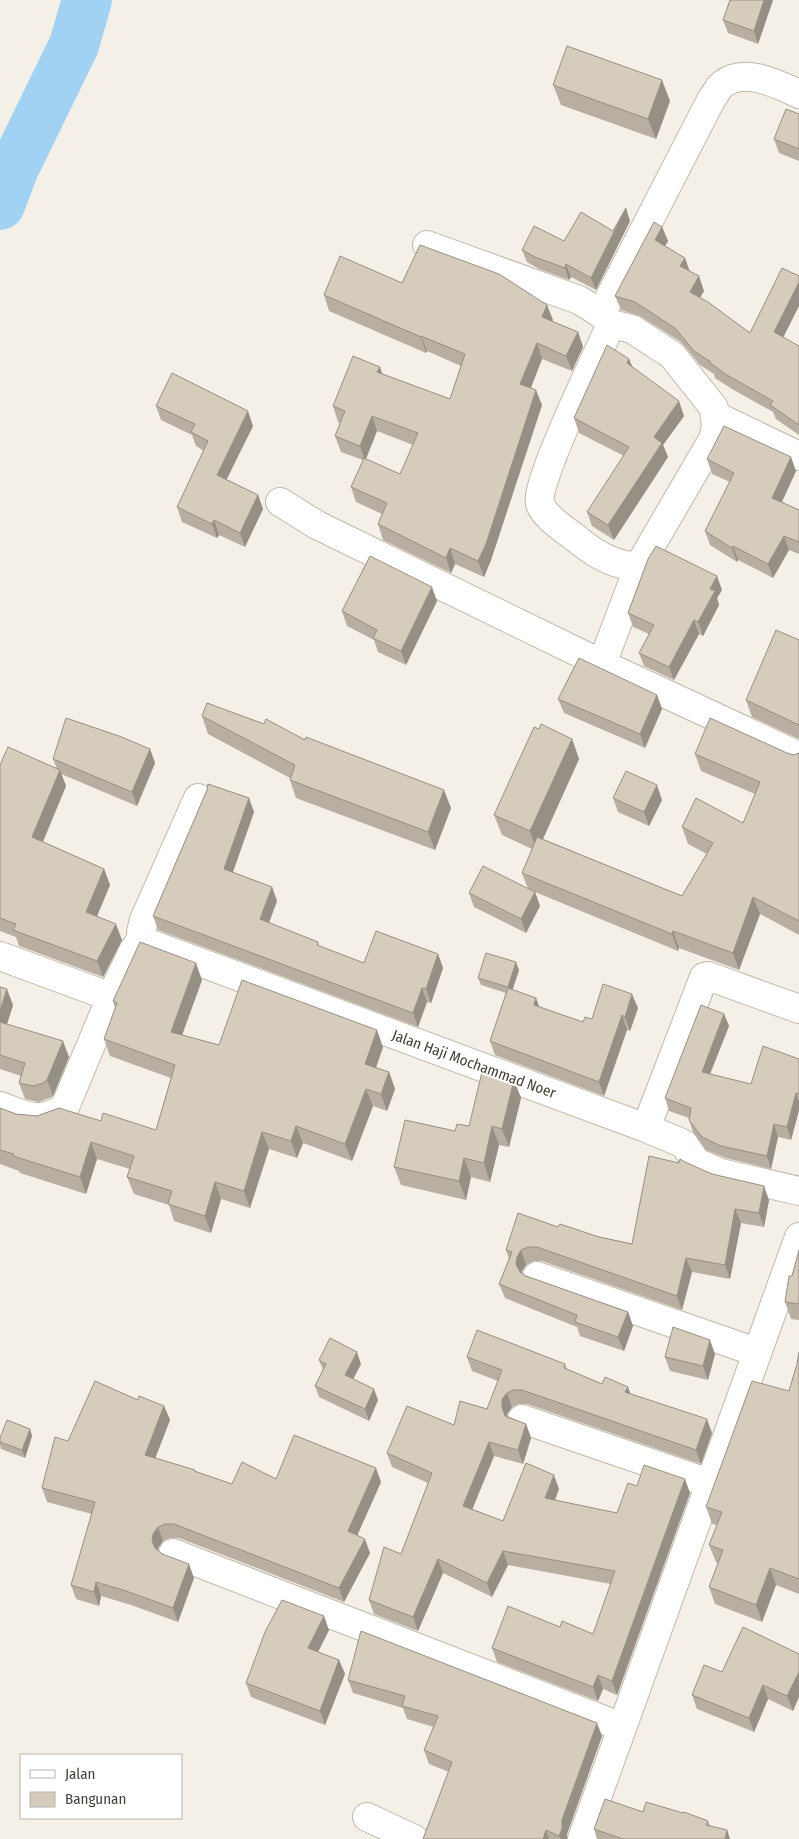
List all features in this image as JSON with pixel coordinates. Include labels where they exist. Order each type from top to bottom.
[{"type":"street","points":[[639,566],[627,567],[614,563],[585,546],[545,513],[539,502],[540,491],[556,445],[606,319],[711,100],[722,84],[739,76],[756,78],[799,94]]},
{"type":"street","points":[[427,245],[579,300],[606,319],[632,329],[672,354],[714,408],[716,427],[713,439],[639,566],[602,664]]},
{"type":"street","points":[[716,416],[799,456]]},
{"type":"street","points":[[280,502],[317,525],[602,664],[799,756]]},
{"type":"street","points":[[0,1106],[31,1117],[41,1118],[53,1115],[65,1108],[110,997],[133,951],[143,941],[141,932],[144,920],[198,798]]},
{"type":"street","name":"Jalan Haji Mochammad Noer","points":[[143,941],[646,1128],[684,1144],[696,1162],[722,1173],[799,1191]]},
{"type":"street","points":[[0,956],[110,997]]},
{"type":"street","points":[[646,1128],[704,978],[708,976],[799,1009]]},
{"type":"street","points":[[582,1839],[799,1237]]},
{"type":"street","points":[[537,1276],[756,1352]]},
{"type":"street","points":[[522,1419],[709,1483]]},
{"type":"street","points":[[173,1554],[622,1727]]},
{"type":"street","points":[[367,1818],[414,1839]]},
{"type":"building","points":[[730,0],[764,0],[754,31],[723,20]]},
{"type":"building","points":[[567,46],[662,80],[648,119],[553,85]]},
{"type":"building","points":[[786,109],[799,114],[799,149],[774,139]]},
{"type":"building","points":[[626,208],[591,278],[566,264],[565,268],[522,250],[534,226],[564,241],[581,212],[613,231]]},
{"type":"building","points":[[654,222],[662,227],[655,240],[685,258],[680,266],[699,276],[690,292],[708,302],[750,333],[782,268],[799,276],[799,282],[774,332],[799,346],[799,425],[770,405],[773,401],[727,375],[694,351],[675,328],[635,302],[615,296]]},
{"type":"building","points":[[420,245],[499,274],[547,305],[542,317],[578,332],[566,356],[537,343],[520,384],[536,390],[486,544],[478,561],[450,548],[446,558],[378,524],[387,503],[351,487],[364,458],[400,474],[418,433],[372,416],[360,446],[335,436],[345,411],[333,406],[353,356],[380,367],[377,372],[450,399],[465,354],[324,295],[340,256],[402,283]]},
{"type":"building","points":[[607,345],[629,359],[627,363],[679,401],[654,437],[662,443],[608,525],[587,512],[629,447],[574,418]]},
{"type":"building","points":[[172,373],[248,411],[217,475],[258,495],[240,533],[214,520],[212,524],[177,507],[208,441],[191,432],[195,424],[156,406]]},
{"type":"building","points":[[724,426],[791,457],[772,498],[799,510],[799,542],[784,536],[768,564],[733,546],[732,548],[705,531],[734,473],[707,459]]},
{"type":"building","points":[[656,546],[717,576],[710,589],[715,591],[698,622],[694,620],[669,667],[639,653],[654,625],[628,613],[648,559]]},
{"type":"building","points":[[370,556],[432,587],[401,651],[373,638],[377,630],[342,611]]},
{"type":"building","points":[[776,630],[799,640],[799,725],[746,700]]},
{"type":"building","points":[[579,658],[657,695],[640,734],[558,699]]},
{"type":"building","points":[[207,703],[264,724],[266,719],[305,740],[306,737],[444,790],[428,832],[290,780],[295,765],[202,716]]},
{"type":"building","points":[[66,718],[150,749],[132,792],[53,759]]},
{"type":"building","points":[[710,718],[787,753],[794,755],[799,753],[799,921],[753,897],[733,953],[673,931],[672,934],[522,873],[537,837],[682,896],[713,843],[682,827],[696,798],[743,823],[760,782],[695,754]]},
{"type":"building","points":[[541,724],[572,739],[530,831],[494,815],[534,727],[539,729]]},
{"type":"building","points":[[8,747],[60,770],[32,837],[104,869],[86,912],[116,924],[97,961],[13,930],[16,924],[0,918],[0,765]]},
{"type":"building","points":[[626,771],[657,785],[644,812],[613,798]]},
{"type":"building","points":[[208,784],[249,798],[224,869],[272,887],[260,919],[318,942],[317,945],[364,963],[376,931],[438,954],[426,989],[422,988],[413,1013],[153,916]]},
{"type":"building","points":[[483,866],[535,892],[521,919],[469,893]]},
{"type":"building","points":[[140,942],[196,963],[171,1032],[219,1045],[242,980],[377,1030],[365,1064],[389,1072],[381,1094],[366,1089],[345,1144],[296,1126],[291,1141],[262,1132],[244,1191],[215,1182],[205,1216],[168,1204],[172,1191],[127,1177],[134,1156],[91,1142],[80,1177],[13,1156],[14,1154],[0,1150],[0,1108],[16,1114],[37,1116],[59,1108],[101,1121],[103,1113],[156,1130],[175,1065],[104,1039],[117,1003],[113,1001]]},
{"type":"building","points":[[486,953],[516,962],[508,987],[478,978]]},
{"type":"building","points":[[603,984],[632,994],[625,1017],[622,1015],[599,1082],[490,1041],[508,988],[536,998],[534,1005],[583,1022],[585,1017],[592,1019]]},
{"type":"building","points":[[0,987],[7,989],[0,1011]]},
{"type":"building","points":[[701,1005],[724,1014],[702,1072],[751,1084],[763,1046],[799,1059],[799,1094],[796,1093],[787,1127],[774,1124],[767,1156],[721,1146],[702,1137],[689,1120],[691,1108],[665,1098]]},
{"type":"building","points":[[0,1022],[63,1041],[47,1080],[33,1086],[19,1083],[25,1063],[0,1055]]},
{"type":"building","points":[[483,1068],[514,1080],[502,1129],[492,1126],[484,1163],[464,1158],[459,1181],[394,1167],[405,1120],[455,1131],[457,1124],[469,1126]]},
{"type":"building","points":[[649,1156],[679,1163],[680,1159],[712,1174],[764,1186],[759,1213],[735,1209],[725,1265],[686,1258],[677,1296],[537,1247],[528,1247],[521,1250],[516,1264],[520,1272],[526,1276],[628,1312],[618,1337],[575,1322],[577,1315],[499,1284],[512,1252],[506,1250],[518,1213],[558,1227],[560,1224],[599,1237],[632,1244]]},
{"type":"building","points":[[799,1250],[799,1304],[785,1302],[789,1276],[792,1276]]},
{"type":"building","points":[[673,1327],[710,1340],[703,1366],[665,1357]]},
{"type":"building","points":[[477,1330],[565,1364],[564,1368],[602,1384],[605,1377],[628,1387],[625,1392],[707,1419],[696,1450],[522,1390],[513,1390],[502,1399],[502,1407],[505,1416],[526,1424],[518,1450],[489,1442],[463,1506],[503,1521],[526,1463],[554,1475],[545,1498],[617,1513],[628,1483],[637,1486],[644,1465],[685,1479],[612,1681],[598,1675],[593,1687],[492,1648],[508,1606],[560,1627],[562,1621],[593,1634],[615,1571],[503,1551],[487,1583],[438,1559],[413,1617],[369,1600],[384,1547],[401,1554],[432,1473],[387,1453],[407,1406],[454,1425],[460,1401],[487,1409],[502,1370],[467,1357]]},
{"type":"building","points":[[330,1338],[357,1352],[345,1375],[374,1389],[365,1409],[315,1386],[326,1364],[319,1360]]},
{"type":"building","points":[[799,1352],[799,1579],[770,1568],[756,1605],[709,1587],[723,1550],[709,1545],[722,1512],[706,1507],[752,1381],[789,1391]]},
{"type":"building","points":[[95,1381],[138,1400],[139,1396],[164,1406],[145,1455],[195,1470],[232,1484],[242,1462],[276,1479],[294,1435],[376,1468],[348,1531],[365,1539],[339,1588],[174,1524],[165,1524],[158,1527],[153,1534],[152,1541],[155,1548],[162,1554],[189,1564],[173,1608],[96,1582],[94,1592],[71,1585],[95,1502],[42,1488],[55,1437],[68,1441]]},
{"type":"building","points":[[7,1420],[30,1429],[22,1450],[0,1442]]},
{"type":"building","points":[[282,1600],[324,1616],[308,1648],[339,1660],[320,1711],[246,1683],[265,1632]]},
{"type":"building","points":[[743,1627],[799,1654],[799,1672],[787,1696],[763,1685],[749,1718],[692,1695],[704,1665],[722,1672]]},
{"type":"building","points":[[361,1631],[597,1723],[562,1820],[562,1829],[559,1836],[546,1830],[543,1839],[423,1839],[452,1762],[424,1750],[438,1716],[402,1706],[405,1696],[348,1680]]},
{"type":"building","points":[[605,1799],[643,1812],[646,1802],[684,1812],[708,1821],[706,1825],[727,1830],[725,1839],[623,1839],[594,1829]]},
{"type":"waterway","points":[[0,205],[14,168],[74,45],[87,0]]}]
